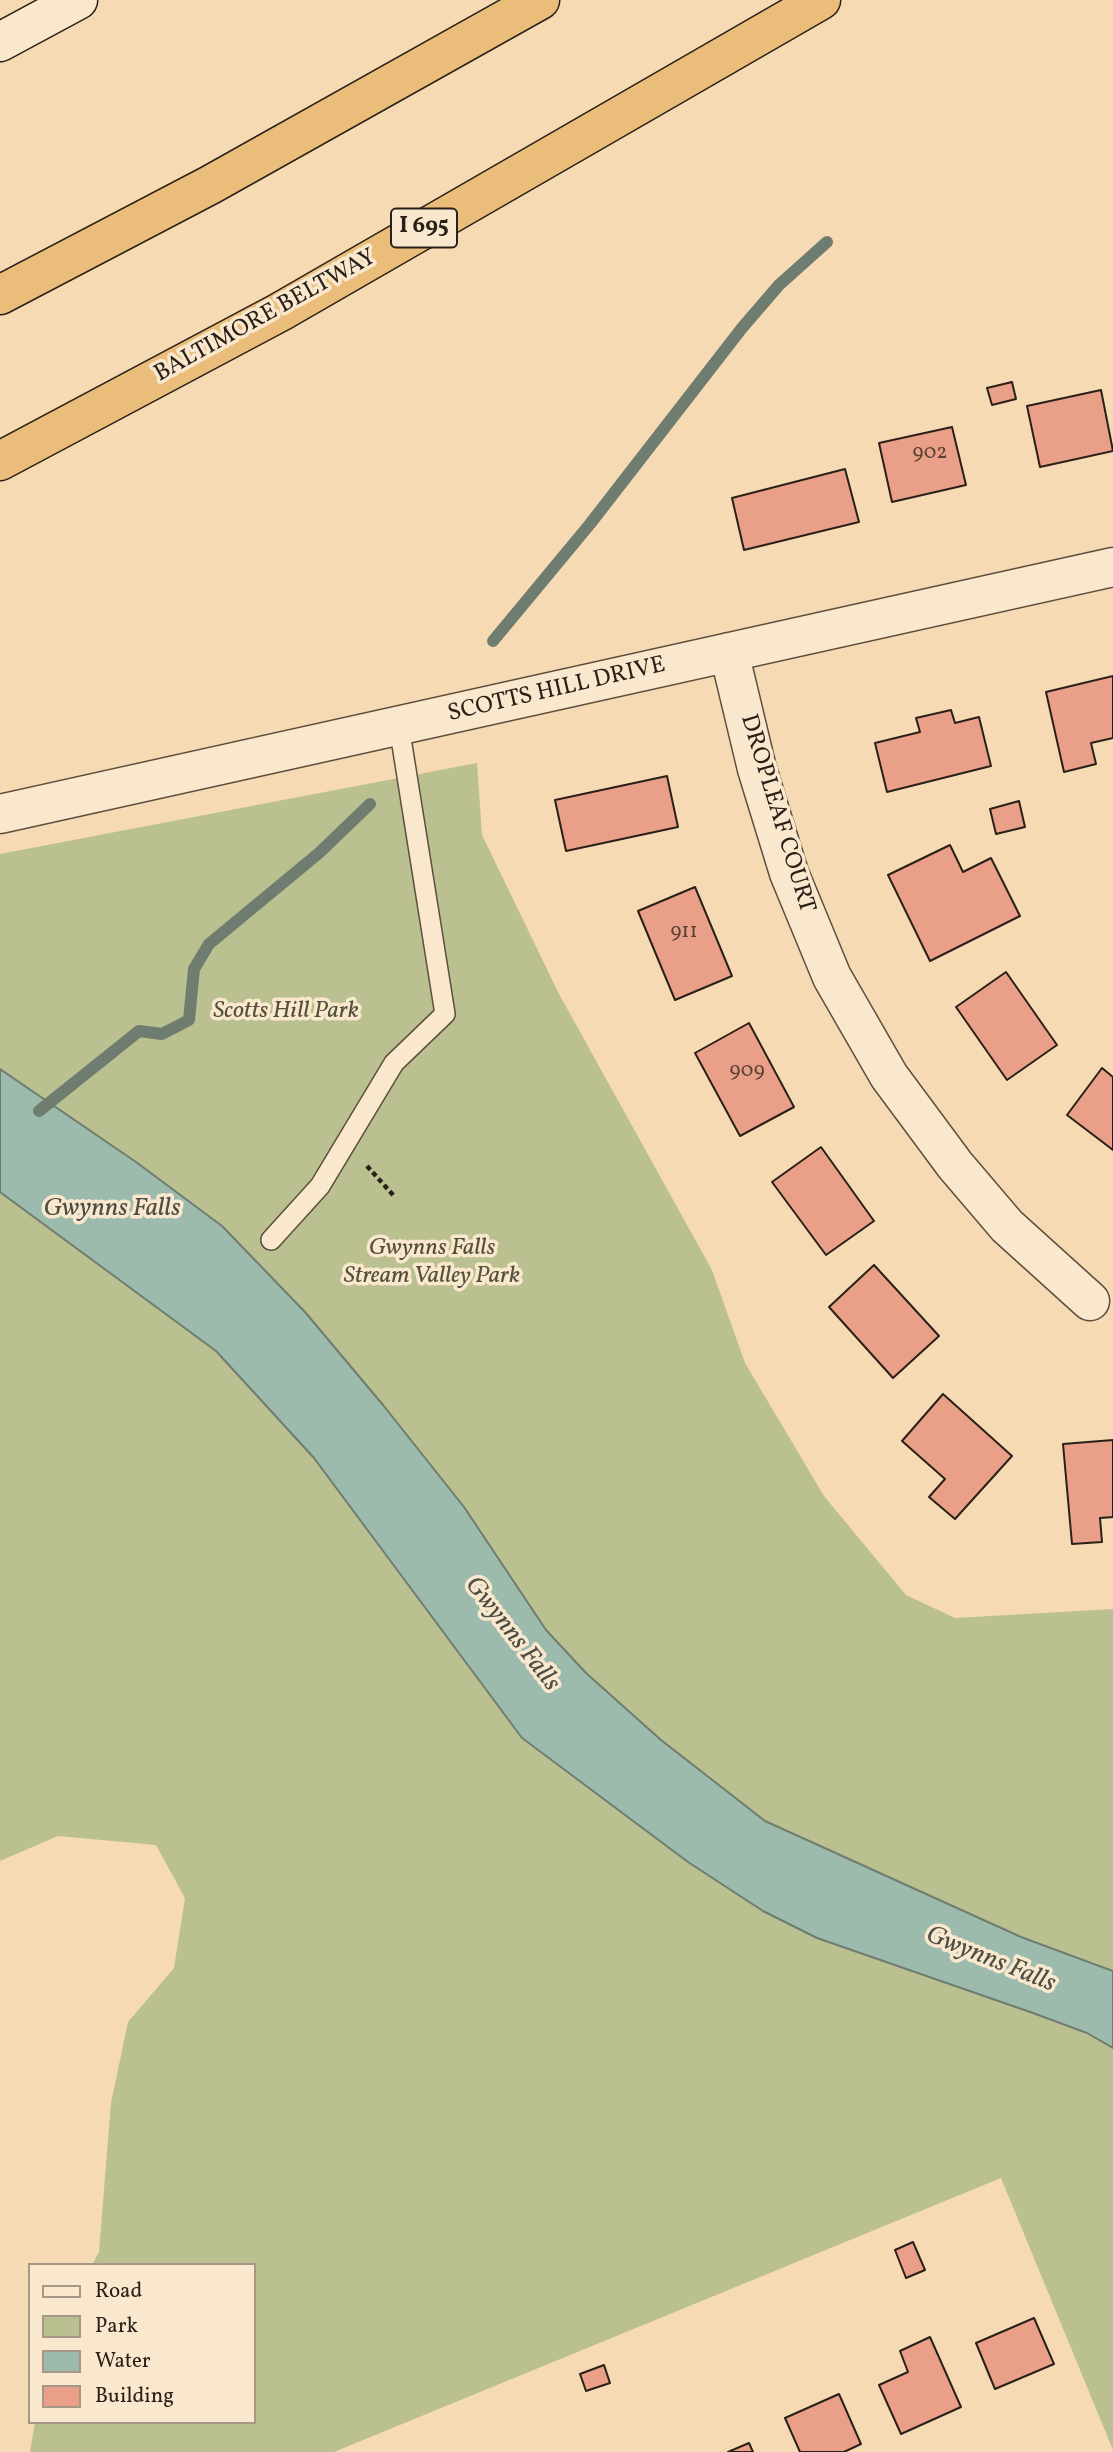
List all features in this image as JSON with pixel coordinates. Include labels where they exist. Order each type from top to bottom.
[{"type":"highway","points":[[0,295],[210,185],[540,0]]},
{"type":"highway","name":"BALTIMORE BELTWAY","points":[[0,461],[280,312],[821,0]]},
{"type":"street","points":[[0,42],[78,0]]},
{"type":"street","name":"SCOTTS HILL DRIVE","points":[[0,814],[1113,567]]},
{"type":"street","name":"DROPLEAF COURT","points":[[729,652],[757,769],[789,873],[832,977],[889,1076],[955,1165],[1007,1226],[1090,1301]]},
{"type":"lane","points":[[271,1240],[320,1186],[394,1063],[445,1014],[399,726]]},
{"type":"path","points":[[347,1145],[394,1196]]},
{"type":"green space","name":"Gwynns Falls Stream Valley Park","points":[[477,763],[482,835],[559,994],[712,1270],[745,1363],[824,1496],[906,1595],[955,1618],[1113,1609],[1113,2011],[682,1801],[136,1162],[0,1069],[0,854]]},
{"type":"green space","points":[[0,1192],[216,1351],[314,1458],[522,1739],[688,1862],[763,1911],[817,1938],[1087,2033],[1113,2048],[1113,2450],[1001,2178],[334,2452],[30,2452],[35,2424],[256,2424],[256,2263],[93,2263],[99,2252],[111,2103],[128,2022],[174,1968],[185,1898],[156,1845],[58,1836],[0,1861]]},
{"type":"water","name":"Gwynns Falls","points":[[0,1069],[136,1162],[222,1226],[305,1312],[383,1405],[464,1507],[546,1630],[586,1673],[661,1740],[765,1821],[1021,1937],[1113,1971],[1113,2048],[1087,2033],[817,1938],[763,1911],[688,1862],[522,1738],[314,1458],[216,1351],[0,1192]]},
{"type":"building","points":[[1012,382],[1016,399],[992,405],[987,388]]},
{"type":"building","points":[[1101,390],[1113,451],[1040,467],[1027,406]]},
{"type":"building","points":[[952,427],[966,485],[892,502],[879,443]]},
{"type":"building","points":[[845,469],[859,522],[744,550],[732,498]]},
{"type":"building","points":[[1113,676],[1113,738],[1091,743],[1096,764],[1064,772],[1046,692]]},
{"type":"building","points":[[951,710],[955,723],[979,717],[991,766],[887,792],[875,743],[920,732],[916,718]]},
{"type":"building","points":[[667,776],[678,827],[566,851],[555,800]]},
{"type":"building","points":[[1019,801],[1025,827],[996,834],[990,809]]},
{"type":"building","points":[[950,845],[963,872],[991,858],[1020,916],[930,961],[888,875]]},
{"type":"building","points":[[695,887],[732,976],[675,1000],[638,911]]},
{"type":"building","points":[[1006,972],[1057,1045],[1007,1080],[956,1007]]},
{"type":"building","points":[[749,1023],[794,1107],[740,1136],[695,1053]]},
{"type":"building","points":[[1102,1068],[1113,1077],[1113,1150],[1067,1115]]},
{"type":"building","points":[[821,1147],[874,1221],[826,1255],[772,1182]]},
{"type":"building","points":[[874,1265],[939,1336],[893,1378],[829,1307]]},
{"type":"building","points":[[943,1394],[1012,1456],[955,1519],[929,1497],[945,1479],[902,1441]]},
{"type":"building","points":[[1113,1440],[1113,1517],[1100,1518],[1102,1542],[1072,1544],[1063,1444]]},
{"type":"building","points":[[913,2242],[925,2270],[906,2278],[895,2250]]},
{"type":"building","points":[[1034,2318],[1054,2364],[995,2389],[976,2343]]},
{"type":"building","points":[[930,2337],[961,2407],[901,2434],[879,2385],[908,2372],[900,2351]]},
{"type":"building","points":[[604,2365],[610,2383],[586,2391],[580,2374]]},
{"type":"building","points":[[839,2394],[861,2444],[844,2452],[800,2452],[785,2418]]},
{"type":"building","points":[[749,2443],[753,2452],[728,2452]]},
{"type":"waterway","points":[[493,641],[590,524],[742,328],[779,285],[827,242]]},
{"type":"waterway","points":[[39,1111],[139,1031],[162,1034],[189,1020],[194,969],[209,944],[319,853],[370,804]]},
{"type":"park label","name":"Scotts Hill Park","points":[[286,1013]]}]
